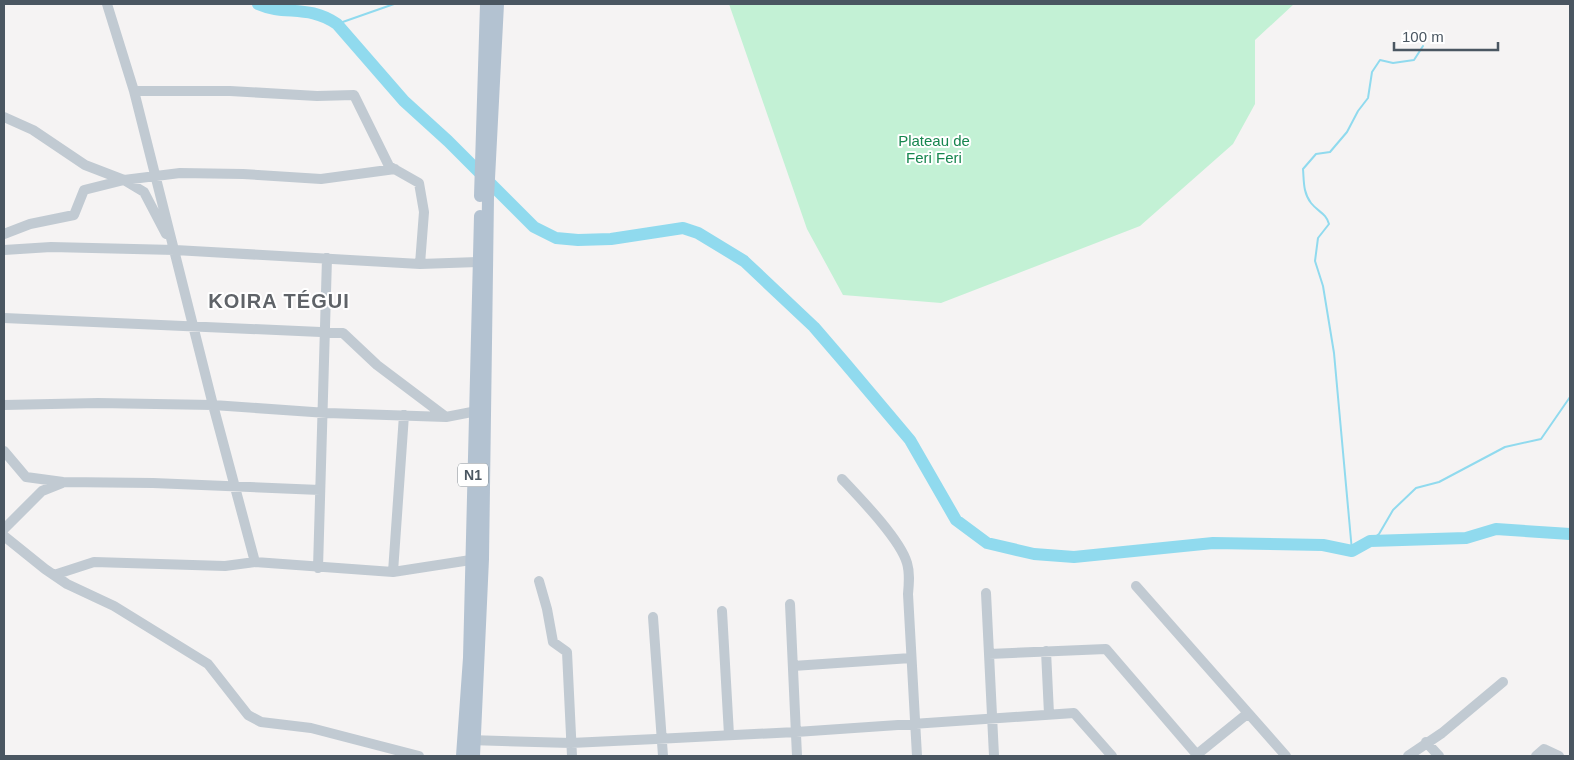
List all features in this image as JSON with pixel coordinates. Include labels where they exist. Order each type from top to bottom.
[{"type":"main road","name":"N1","points":[[486,4],[489,91]]},
{"type":"main road","name":"N1","points":[[474,756],[470,740],[477,559],[485,164],[489,91],[498,4]]},
{"type":"main road","name":"N1","points":[[480,410],[478,262],[484,196]]},
{"type":"main road","name":"N1","points":[[462,756],[470,740]]},
{"type":"street","points":[[107,4],[134,91],[213,405],[255,562]]},
{"type":"street","points":[[134,91],[230,91],[317,96],[354,95],[389,166],[418,183],[424,212],[420,264]]},
{"type":"street","points":[[4,117],[34,130],[85,166],[124,180],[144,192],[175,250]]},
{"type":"street","points":[[4,234],[30,224],[74,215],[84,190],[124,180],[156,178],[180,173],[209,172],[321,179],[394,169]]},
{"type":"street","points":[[4,250],[52,248],[175,250],[420,264],[478,262]]},
{"type":"street","points":[[318,568],[327,258]]},
{"type":"street","points":[[4,318],[194,328],[343,333],[377,365],[446,417]]},
{"type":"street","points":[[4,404],[213,405],[322,413],[446,417],[480,410]]},
{"type":"street","points":[[393,572],[404,415]]},
{"type":"street","points":[[4,451],[26,477],[63,482],[153,483],[320,490]]},
{"type":"street","points":[[842,480],[896,542],[907,560],[910,576],[908,594],[917,756]]},
{"type":"street","points":[[4,528],[42,491],[63,482]]},
{"type":"street","points":[[4,536],[54,575],[114,606],[208,664],[248,715],[262,722],[311,728],[419,756]]},
{"type":"street","points":[[54,575],[94,562],[225,566],[255,562],[393,572],[477,559]]},
{"type":"street","points":[[539,581],[547,609],[553,642],[567,652],[572,756]]},
{"type":"street","points":[[1136,586],[1286,756]]},
{"type":"street","points":[[986,593],[994,756]]},
{"type":"street","points":[[790,604],[797,756]]},
{"type":"street","points":[[722,611],[729,735]]},
{"type":"street","points":[[653,617],[663,756]]},
{"type":"street","points":[[989,654],[1106,649],[1197,756],[1247,714]]},
{"type":"street","points":[[1046,651],[1050,714]]},
{"type":"street","points":[[793,666],[911,658]]},
{"type":"street","points":[[1408,756],[1442,732],[1503,682]]},
{"type":"street","points":[[470,740],[571,743],[796,732],[1074,712],[1112,756]]},
{"type":"street","points":[[1426,742],[1438,756]]},
{"type":"street","points":[[1536,756],[1544,749],[1559,756]]},
{"type":"green space","name":"Plateau de Feri Feri","points":[[729,4],[1294,4],[1255,40],[1255,104],[1233,144],[1140,226],[941,303],[843,295],[807,229]]},
{"type":"waterway","points":[[258,4],[278,9],[316,14],[337,24],[404,101],[448,141],[534,227],[556,238],[578,240],[611,239],[683,228],[698,233],[744,261],[814,327],[910,440],[956,520],[987,543],[1034,554],[1074,557],[1213,543],[1323,545],[1352,551],[1370,541],[1466,538],[1496,529],[1570,534]]},
{"type":"waterway","points":[[337,24],[394,4]]},
{"type":"waterway","points":[[1352,551],[1334,353],[1323,286],[1315,261],[1318,238],[1329,224],[1326,217],[1308,199],[1304,187],[1303,169],[1316,154],[1330,152],[1347,132],[1358,111],[1368,98],[1372,72],[1380,60],[1393,63],[1414,60],[1423,46]]},
{"type":"waterway","points":[[1370,541],[1379,534],[1393,510],[1416,488],[1439,482],[1505,447],[1541,439],[1570,397]]},
{"type":"district","name":"KOIRA TÉGUI","points":[[279,301]]}]
